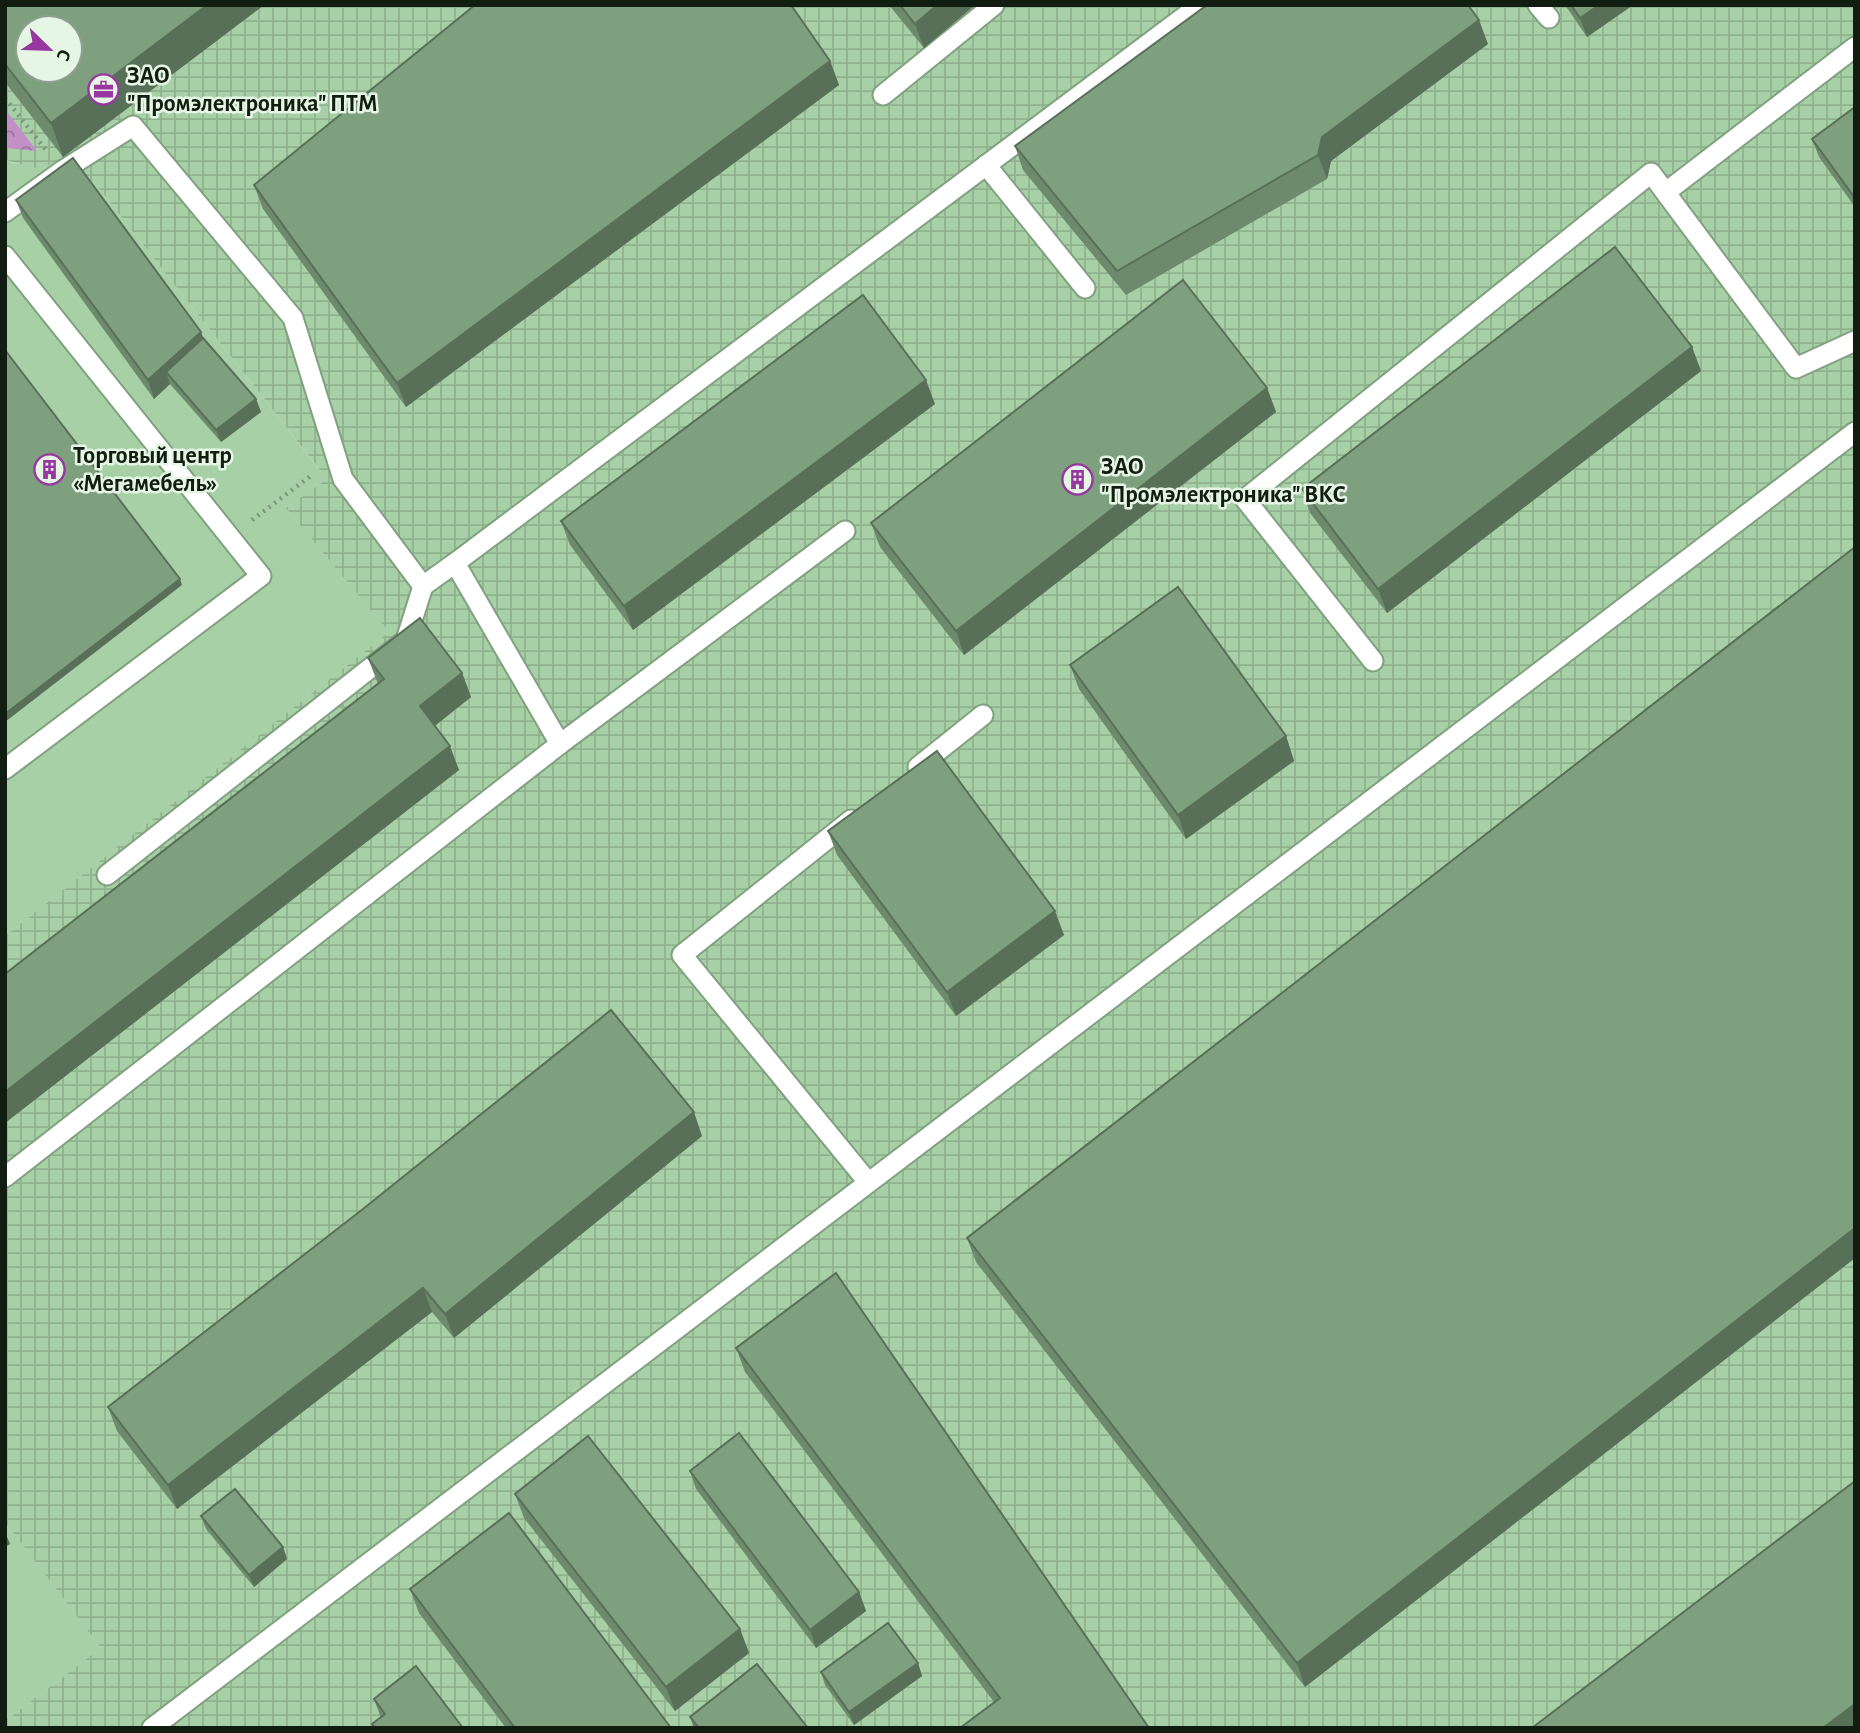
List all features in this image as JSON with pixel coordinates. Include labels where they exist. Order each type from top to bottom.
[{"type":"lane","points":[[884,95],[994,5]]},
{"type":"lane","points":[[107,875],[406,640],[423,586],[1200,5]]},
{"type":"lane","points":[[1666,192],[1855,47]]},
{"type":"lane","points":[[5,212],[62,171],[133,126],[293,318],[343,479],[423,586]]},
{"type":"lane","points":[[986,165],[1085,288]]},
{"type":"lane","points":[[1373,661],[1245,499],[1651,173],[1796,368],[1855,341]]},
{"type":"lane","points":[[5,256],[261,576],[5,769]]},
{"type":"lane","points":[[152,1728],[1855,432]]},
{"type":"lane","points":[[5,1177],[560,744],[845,530]]},
{"type":"lane","points":[[455,563],[560,744]]},
{"type":"lane","points":[[908,775],[983,715]]},
{"type":"lane","points":[[866,809],[681,956],[868,1182]]},
{"type":"path","points":[[5,98],[62,171]]},
{"type":"path","points":[[229,538],[336,458]]},
{"type":"shaded area","points":[[5,5],[1855,5],[1855,1728],[5,1728],[5,1721],[101,1648],[5,1522],[5,936],[389,632],[286,508],[327,479],[94,182],[51,164],[39,169],[5,160]]},
{"type":"shaded area","points":[[5,160],[13,164],[51,164],[94,182],[327,480],[286,508],[389,632],[5,936]]},
{"type":"shaded area","points":[[5,1522],[101,1648],[5,1721]]},
{"type":"green space","points":[[5,109],[37,151],[5,148]]},
{"type":"building","points":[[5,5],[207,5],[51,123],[21,84],[84,84],[84,14],[14,14],[14,76],[5,64]]},
{"type":"building","points":[[475,5],[791,5],[830,61],[397,383],[254,185]]},
{"type":"building","points":[[900,5],[937,5],[915,24]]},
{"type":"building","points":[[1207,5],[1468,5],[1479,20],[1322,137],[1318,155],[1117,271],[1015,146]]},
{"type":"building","points":[[1571,5],[1599,5],[1580,18]]},
{"type":"building","points":[[1855,107],[1855,198],[1812,139]]},
{"type":"building","points":[[73,158],[201,332],[148,380],[16,200]]},
{"type":"building","points":[[1615,247],[1692,347],[1378,589],[1302,489]]},
{"type":"building","name":"ЗАО \"Промэлектроника\" ВКС","points":[[1183,280],[1267,388],[956,631],[871,523]]},
{"type":"building","points":[[863,295],[926,380],[624,606],[561,521]]},
{"type":"building","points":[[203,338],[256,399],[216,430],[166,372]]},
{"type":"building","name":"Торговый центр «Мегамебель»","points":[[5,350],[180,579],[5,714]]},
{"type":"building","points":[[1855,547],[1855,1228],[1297,1663],[967,1238]]},
{"type":"building","points":[[1178,587],[1286,736],[1178,815],[1070,665]]},
{"type":"building","points":[[420,618],[462,673],[420,706],[450,746],[5,1092],[5,974],[384,679],[368,658]]},
{"type":"building","points":[[937,751],[1055,911],[947,992],[828,831]]},
{"type":"building","points":[[611,1010],[694,1112],[445,1314],[423,1288],[168,1485],[108,1407],[363,1209]]},
{"type":"building","points":[[836,1273],[1149,1728],[960,1728],[1000,1698],[736,1348]]},
{"type":"building","points":[[739,1433],[859,1592],[810,1630],[690,1471]]},
{"type":"building","points":[[588,1436],[740,1629],[666,1687],[515,1494]]},
{"type":"building","points":[[1855,1481],[1855,1704],[1823,1728],[1532,1728]]},
{"type":"building","points":[[235,1489],[283,1547],[249,1575],[201,1516]]},
{"type":"building","points":[[509,1513],[671,1728],[515,1728],[410,1589]]},
{"type":"building","points":[[888,1623],[918,1663],[849,1712],[821,1672]]},
{"type":"building","points":[[757,1664],[808,1728],[699,1728],[690,1717]]},
{"type":"building","points":[[416,1666],[463,1728],[375,1728],[372,1724],[385,1714],[374,1699]]},
{"type":"place","name":"ЗАО \"Промэлектроника\" ПТМ","points":[[104,89]]},
{"type":"place","name":"Торговый центр «Мегамебель»","points":[[50,469]]},
{"type":"place","name":"ЗАО \"Промэлектроника\" ВКС","points":[[1078,480]]}]
